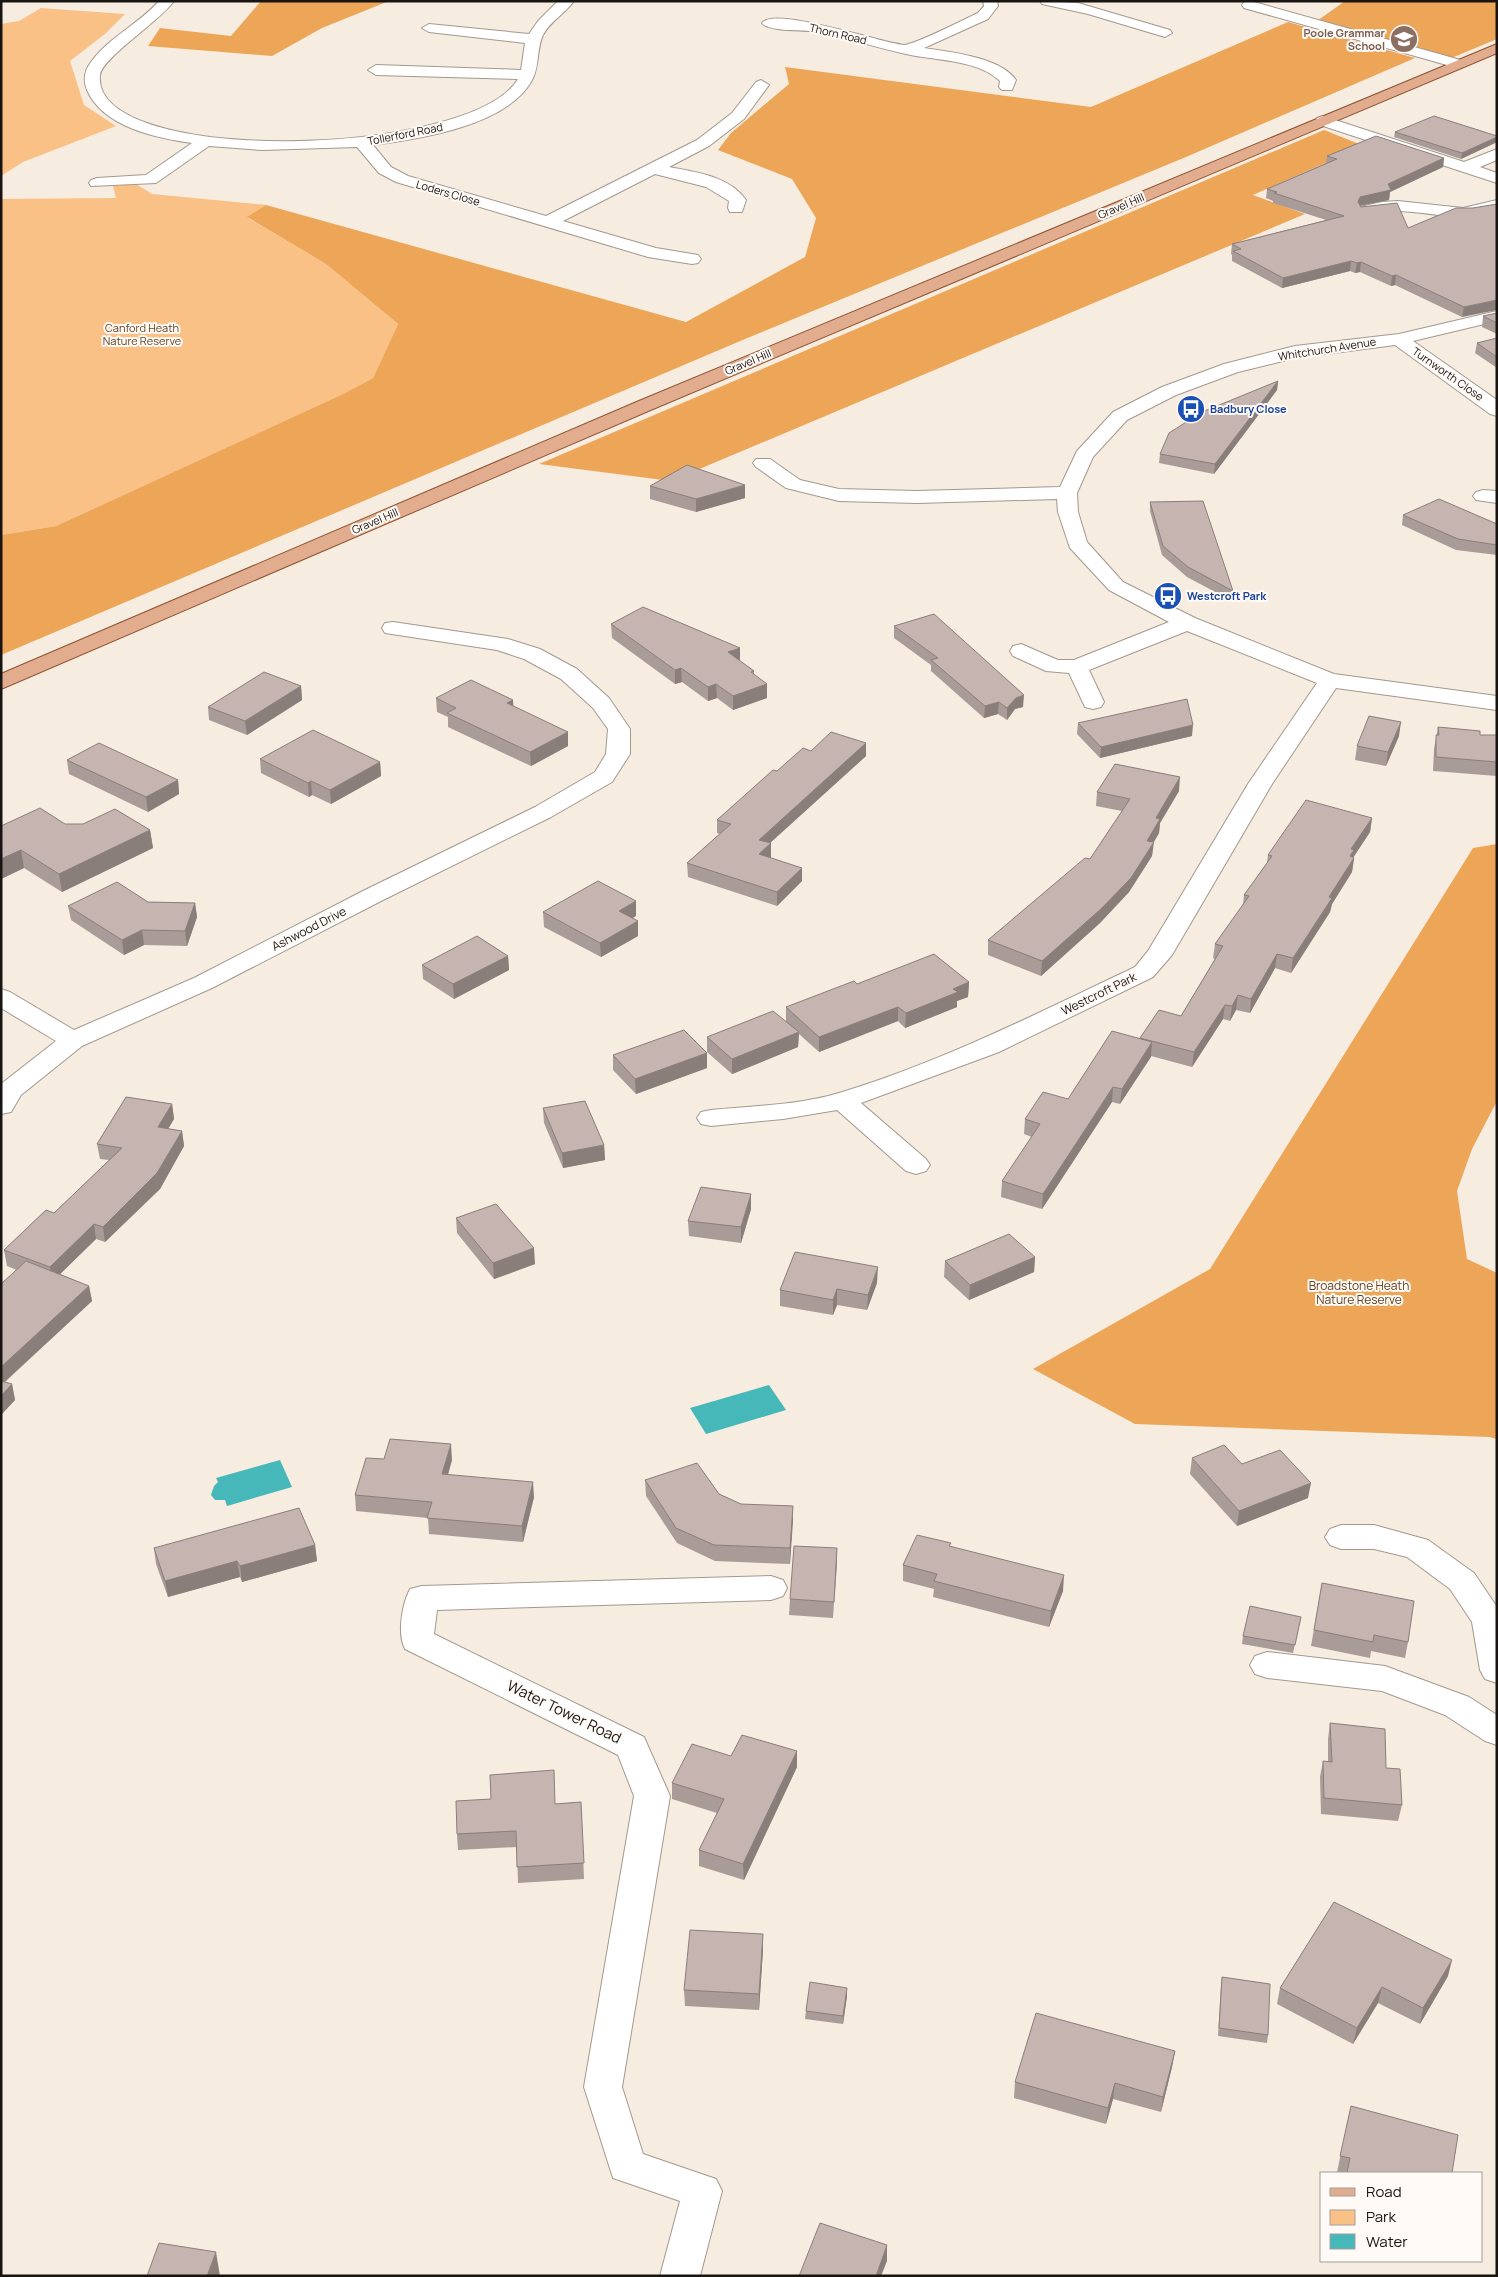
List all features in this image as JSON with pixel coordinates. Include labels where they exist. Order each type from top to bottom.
[{"type":"main road","name":"Gravel Hill","points":[[1,682],[655,401],[1497,48]]},
{"type":"street","name":"Tollerford Road","points":[[167,1],[149,20],[104,56],[93,70],[93,82],[103,104],[116,115],[164,133],[206,141],[272,147],[361,142],[448,126],[477,115],[500,104],[520,89],[527,76]]},
{"type":"street","points":[[376,70],[527,76],[534,39],[540,26],[567,1]]},
{"type":"street","points":[[907,50],[983,16],[991,6],[990,1]]},
{"type":"street","points":[[1047,1],[1091,8],[1132,24],[1166,33]]},
{"type":"street","points":[[1242,3],[1267,6],[1285,2],[1291,16]]},
{"type":"street","points":[[1242,3],[1458,64]]},
{"type":"street","name":"Thorn Road","points":[[768,23],[811,27],[984,66],[1003,74],[1008,80],[1007,87]]},
{"type":"street","points":[[429,28],[534,39]]},
{"type":"street","points":[[548,222],[703,143],[738,116],[760,85]]},
{"type":"street","points":[[1323,121],[1497,178]]},
{"type":"street","points":[[97,183],[150,180],[206,141]]},
{"type":"street","name":"Loders Close","points":[[361,142],[385,170],[402,179],[654,253],[692,259]]},
{"type":"street","points":[[1464,168],[1497,154]]},
{"type":"street","points":[[655,169],[714,184],[734,194],[738,200],[736,208]]},
{"type":"street","points":[[1366,211],[1384,205],[1459,213],[1488,209],[1497,204]]},
{"type":"street","name":"Whitchurch Avenue","points":[[1067,493],[1084,455],[1120,416],[1169,391],[1231,368],[1295,352],[1399,339],[1497,316]]},
{"type":"street","name":"Turnworth Close","points":[[1399,339],[1470,387],[1497,410]]},
{"type":"street","points":[[763,463],[793,484],[839,495],[917,498],[1067,493],[1068,512],[1078,544],[1116,586],[1187,623],[1330,680],[1497,703]]},
{"type":"street","points":[[1021,651],[1054,666],[1077,667],[1187,623]]},
{"type":"street","name":"Ashwood Drive","points":[[1,1106],[11,1090],[72,1040],[202,983],[374,895],[543,812],[604,777],[618,754],[619,729],[601,703],[569,674],[532,654],[468,638],[393,628]]},
{"type":"street","points":[[1077,667],[1093,702]]},
{"type":"street","name":"Westcroft Park","points":[[711,1118],[783,1111],[843,1101],[990,1046],[1144,972],[1159,955],[1260,784],[1330,680]]},
{"type":"street","points":[[1,997],[72,1040]]},
{"type":"street","points":[[843,1101],[877,1133],[916,1165]]},
{"type":"street","points":[[1341,1537],[1374,1537],[1417,1548],[1462,1581],[1488,1620],[1497,1670]]},
{"type":"street","name":"Water Tower Road","points":[[680,2276],[702,2191],[627,2166],[603,2086],[652,1796],[632,1746],[417,1640],[422,1598],[771,1588]]},
{"type":"street","points":[[1267,1664],[1385,1679],[1457,1706],[1497,1732]]},
{"type":"green space","points":[[261,1],[389,1],[322,28],[272,56],[148,46],[160,28],[231,36]]},
{"type":"green space","name":"Poole Grammar School","points":[[1345,1],[1497,1],[1497,39],[1449,59],[1317,21]]},
{"type":"green space","points":[[41,8],[125,14],[105,34],[70,61],[84,105],[116,126],[23,162],[1,176],[1,24],[19,21]]},
{"type":"green space","points":[[1288,22],[1415,58],[1186,157],[745,339],[1,655],[1,535],[56,526],[345,393],[373,378],[398,324],[326,264],[247,217],[266,205],[686,322],[805,257],[816,218],[792,179],[718,150],[731,133],[789,84],[785,67],[1091,107]]},
{"type":"green space","points":[[1324,130],[1364,146],[1253,195],[1305,214],[671,481],[539,464]]},
{"type":"green space","name":"Canford Heath Nature Reserve","points":[[136,184],[152,194],[266,205],[248,218],[326,264],[398,324],[373,378],[345,393],[56,526],[1,535],[1,199],[116,198],[113,186]]},
{"type":"green space","name":"Broadstone Heath Nature Reserve","points":[[1497,844],[1497,1101],[1472,1149],[1457,1191],[1467,1259],[1497,1273],[1497,1439],[1489,1437],[1135,1424],[1033,1369],[1210,1269],[1473,848]]},
{"type":"water","points":[[769,1385],[786,1410],[706,1434],[690,1408]]},
{"type":"water","points":[[280,1460],[292,1487],[227,1506],[225,1500],[215,1500],[211,1495],[214,1486],[218,1482],[216,1478]]},
{"type":"building","points":[[1434,116],[1497,137],[1462,153],[1395,132]]},
{"type":"building","points":[[1376,136],[1444,158],[1388,184],[1391,190],[1360,197],[1358,202],[1361,207],[1397,203],[1408,228],[1456,208],[1473,208],[1497,204],[1497,300],[1464,307],[1396,275],[1392,276],[1361,262],[1351,261],[1283,278],[1233,251],[1241,249],[1232,244],[1344,216],[1267,189],[1337,159],[1327,156]]},
{"type":"building","points":[[1497,313],[1497,323],[1483,316]]},
{"type":"building","points":[[1497,338],[1497,357],[1477,343]]},
{"type":"building","points":[[1278,381],[1215,464],[1160,454],[1169,433],[1202,412]]},
{"type":"building","points":[[687,465],[745,485],[696,499],[650,486]]},
{"type":"building","points":[[1439,499],[1497,524],[1497,545],[1458,539],[1403,515]]},
{"type":"building","points":[[1203,501],[1233,591],[1188,567],[1163,546],[1150,502]]},
{"type":"building","points":[[643,607],[740,648],[728,652],[754,671],[751,672],[767,684],[733,696],[716,684],[708,687],[681,668],[675,670],[611,624]]},
{"type":"building","points":[[934,614],[1024,695],[1016,698],[1007,708],[999,702],[985,706],[931,660],[938,658],[894,626]]},
{"type":"building","points":[[264,672],[301,686],[245,721],[208,707]]},
{"type":"building","points":[[471,680],[513,700],[507,703],[568,732],[530,752],[447,713],[456,708],[436,698]]},
{"type":"building","points":[[1187,699],[1193,725],[1101,747],[1078,723]]},
{"type":"building","points":[[1369,716],[1401,722],[1388,752],[1357,746]]},
{"type":"building","points":[[1438,727],[1480,731],[1480,735],[1497,735],[1497,762],[1436,757],[1436,735],[1439,735]]},
{"type":"building","points":[[313,730],[380,762],[330,790],[311,781],[308,783],[260,759]]},
{"type":"building","points":[[831,732],[866,743],[759,840],[771,843],[759,854],[802,868],[777,892],[687,863],[731,824],[717,820],[773,770],[777,771],[803,748],[811,751]]},
{"type":"building","points":[[99,743],[178,780],[146,797],[67,760]]},
{"type":"building","points":[[1115,764],[1180,777],[1156,818],[1160,819],[1147,841],[1154,842],[1131,878],[1101,909],[1042,961],[988,940],[1085,858],[1090,859],[1130,799],[1097,792]]},
{"type":"building","points":[[1306,800],[1372,818],[1351,849],[1354,850],[1350,856],[1354,858],[1329,897],[1332,898],[1293,958],[1277,954],[1251,999],[1238,995],[1232,1006],[1225,1005],[1194,1052],[1140,1038],[1159,1010],[1181,1016],[1223,946],[1215,944],[1249,896],[1244,895],[1272,856],[1268,855]]},
{"type":"building","points":[[40,808],[65,824],[83,824],[115,809],[150,830],[59,874],[21,850],[1,859],[1,826]]},
{"type":"building","points":[[598,881],[636,901],[619,911],[638,921],[600,943],[543,912]]},
{"type":"building","points":[[117,882],[148,902],[195,903],[185,931],[142,930],[122,940],[68,906]]},
{"type":"building","points":[[477,936],[508,956],[453,984],[422,965]]},
{"type":"building","points":[[934,954],[969,982],[953,989],[958,992],[906,1013],[898,1007],[819,1037],[786,1007],[854,981],[857,984]]},
{"type":"building","points":[[773,1011],[799,1032],[732,1059],[707,1037]]},
{"type":"building","points":[[684,1030],[707,1053],[635,1079],[613,1055]]},
{"type":"building","points":[[1112,1031],[1152,1042],[1122,1089],[1113,1087],[1043,1194],[1002,1181],[1040,1124],[1025,1119],[1043,1092],[1068,1099]]},
{"type":"building","points":[[126,1097],[172,1104],[158,1127],[182,1131],[157,1173],[103,1227],[94,1224],[50,1267],[4,1250],[46,1210],[54,1213],[122,1148],[97,1144]]},
{"type":"building","points":[[585,1101],[604,1145],[562,1153],[543,1108]]},
{"type":"building","points":[[701,1187],[751,1194],[741,1227],[688,1221]]},
{"type":"building","points":[[496,1204],[534,1248],[493,1263],[456,1218]]},
{"type":"building","points":[[1009,1234],[1035,1257],[970,1285],[945,1261]]},
{"type":"building","points":[[795,1252],[878,1267],[868,1295],[837,1289],[833,1300],[780,1290]]},
{"type":"building","points":[[26,1261],[89,1286],[1,1367],[1,1284]]},
{"type":"building","points":[[1,1381],[12,1384],[1,1396]]},
{"type":"building","points":[[390,1439],[451,1444],[442,1474],[533,1482],[522,1526],[427,1518],[432,1502],[355,1495],[366,1458],[384,1459]]},
{"type":"building","points":[[1224,1445],[1242,1464],[1280,1450],[1311,1483],[1239,1511],[1192,1458]]},
{"type":"building","points":[[697,1463],[719,1494],[741,1504],[793,1506],[790,1548],[714,1545],[676,1528],[645,1480]]},
{"type":"building","points":[[299,1508],[315,1545],[240,1566],[237,1561],[165,1581],[154,1548]]},
{"type":"building","points":[[917,1535],[951,1543],[949,1546],[1064,1575],[1051,1611],[934,1581],[937,1574],[903,1565]]},
{"type":"building","points":[[794,1546],[837,1548],[834,1602],[790,1599]]},
{"type":"building","points":[[1322,1583],[1414,1601],[1408,1642],[1374,1635],[1373,1642],[1314,1630]]},
{"type":"building","points":[[1250,1606],[1301,1617],[1295,1645],[1243,1636]]},
{"type":"building","points":[[1330,1723],[1385,1729],[1386,1768],[1400,1769],[1402,1805],[1324,1798],[1323,1761],[1332,1762]]},
{"type":"building","points":[[742,1735],[797,1751],[743,1864],[699,1850],[724,1799],[672,1783],[692,1744],[731,1756]]},
{"type":"building","points":[[554,1770],[555,1804],[581,1802],[584,1863],[517,1867],[516,1831],[457,1834],[456,1801],[491,1799],[490,1775]]},
{"type":"building","points":[[1334,1902],[1452,1960],[1423,2008],[1382,1987],[1357,2028],[1280,1988]]},
{"type":"building","points":[[690,1930],[763,1934],[759,1994],[684,1990]]},
{"type":"building","points":[[1222,1977],[1270,1984],[1268,2035],[1219,2028]]},
{"type":"building","points":[[810,1982],[847,1988],[843,2016],[806,2011]]},
{"type":"building","points":[[1036,2013],[1175,2051],[1163,2097],[1115,2083],[1108,2108],[1015,2082]]},
{"type":"building","points":[[1351,2106],[1458,2135],[1452,2172],[1347,2172],[1350,2158],[1340,2156]]},
{"type":"building","points":[[820,2223],[887,2245],[876,2276],[799,2276]]},
{"type":"building","points":[[159,2243],[216,2252],[207,2276],[147,2276]]},
{"type":"place","name":"Poole Grammar School","points":[[1404,39]]},
{"type":"place","name":"Badbury Close","points":[[1191,409]]},
{"type":"place","name":"Westcroft Park","points":[[1168,596]]}]
